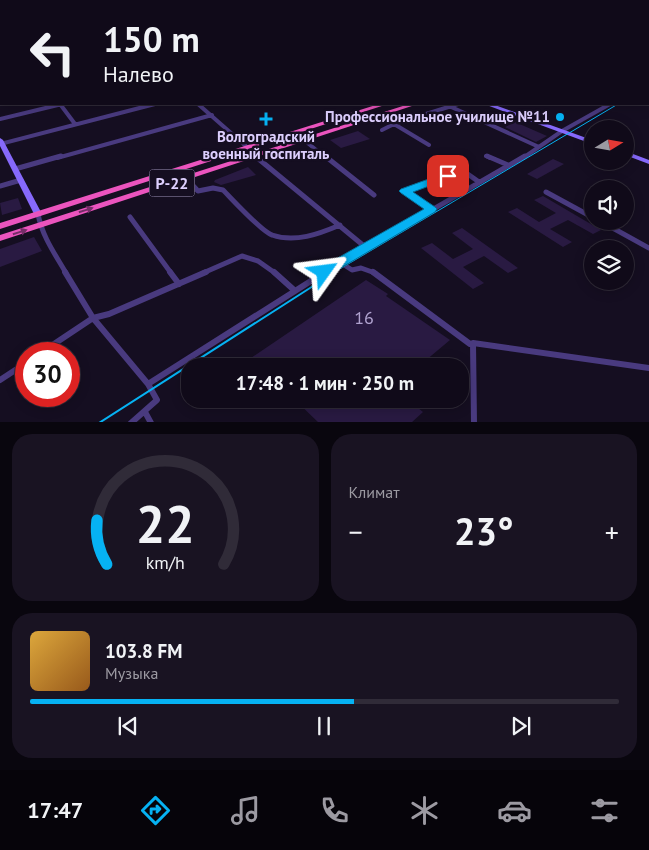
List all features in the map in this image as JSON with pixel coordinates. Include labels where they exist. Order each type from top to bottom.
[{"type":"highway","name":"Р-22","points":[[0,226],[382,105]]},
{"type":"highway","name":"Р-22","points":[[0,238],[412,105]]},
{"type":"main road","points":[[490,105],[584,139]]},
{"type":"main road","points":[[1,142],[4,155],[16,169],[38,214]]},
{"type":"main road","points":[[634,156],[649,162]]},
{"type":"street","points":[[149,0],[158,0]]},
{"type":"street","points":[[0,118],[57,105]]},
{"type":"street","points":[[62,105],[75,124]]},
{"type":"street","points":[[1,142],[151,105]]},
{"type":"street","points":[[199,105],[248,148]]},
{"type":"street","points":[[382,130],[394,124],[454,105]]},
{"type":"street","points":[[148,384],[340,262],[508,166],[562,130],[608,105]]},
{"type":"street","points":[[450,106],[539,147]]},
{"type":"street","points":[[383,114],[394,124],[429,145]]},
{"type":"street","points":[[16,169],[212,115]]},
{"type":"street","points":[[304,140],[374,195]]},
{"type":"street","points":[[255,156],[364,246],[338,261],[340,262]]},
{"type":"street","points":[[486,156],[508,166]]},
{"type":"street","points":[[431,209],[405,191],[462,170],[479,182]]},
{"type":"street","points":[[186,178],[198,191],[213,188],[223,190],[270,234],[290,238],[322,233],[340,225]]},
{"type":"street","points":[[0,186],[21,180]]},
{"type":"street","points":[[546,192],[584,213]]},
{"type":"street","points":[[38,214],[40,225],[49,244],[93,318],[148,384],[157,400],[132,422]]},
{"type":"street","points":[[130,217],[179,284]]},
{"type":"street","points":[[616,230],[649,248]]},
{"type":"street","points":[[58,342],[93,318],[109,314],[242,256],[256,259],[266,264],[294,290]]},
{"type":"street","points":[[340,262],[352,270],[361,268],[372,270],[470,344],[649,368]]},
{"type":"street","points":[[473,343],[474,422]]},
{"type":"street","points":[[0,380],[15,370]]},
{"type":"street","points":[[145,412],[152,422]]},
{"type":"building","points":[[515,122],[547,136],[536,142],[505,127]]},
{"type":"building","points":[[358,131],[370,139],[341,148],[330,140]]},
{"type":"building","points":[[553,159],[564,164],[537,179],[527,174]]},
{"type":"building","points":[[248,167],[256,175],[221,185],[214,182],[215,180]]},
{"type":"building","points":[[543,196],[584,220],[584,229],[568,220],[550,229],[572,242],[563,247],[508,212],[517,208],[539,222],[556,213],[534,200]]},
{"type":"building","points":[[18,198],[22,209],[2,215],[0,203]]},
{"type":"building","points":[[462,228],[518,268],[508,273],[484,256],[463,267],[484,283],[473,289],[421,248],[432,243],[453,259],[473,249],[452,233]]},
{"type":"building","points":[[586,230],[601,230],[593,234]]},
{"type":"building","points":[[34,237],[42,251],[0,267],[0,249]]},
{"type":"building","points":[[366,280],[450,340],[429,358],[251,358]]},
{"type":"building","points":[[303,408],[418,408],[423,412],[412,422],[318,422]]},
{"type":"tram line","points":[[333,273],[616,105]]},
{"type":"tram line","points":[[101,422],[335,272]]},
{"type":"place","name":"Профессиональное училище №11","points":[[560,117]]},
{"type":"place","name":"Волгоградский военный госпиталь","points":[[266,119]]},
{"type":"route","points":[[324,272],[431,209],[405,191],[448,176]]}]
